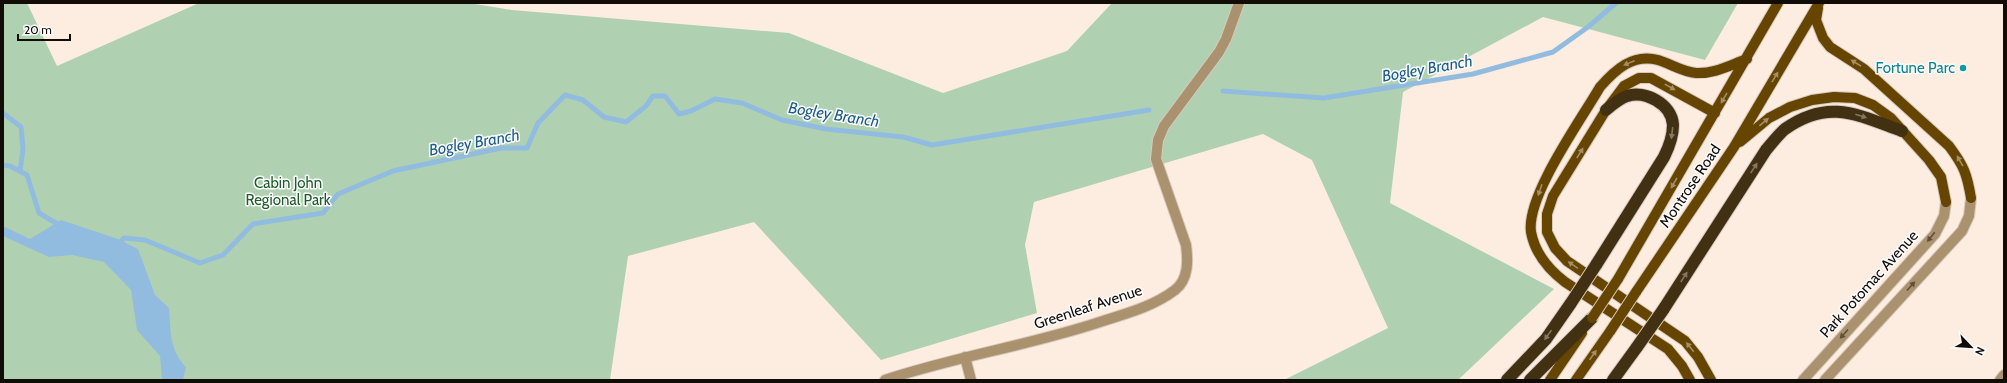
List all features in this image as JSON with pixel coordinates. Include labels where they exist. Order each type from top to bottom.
[{"type":"highway","points":[[1507,380],[1546,340],[1596,265],[1664,157],[1670,144],[1673,124],[1668,110],[1657,100],[1642,94],[1628,96],[1617,100],[1606,110]]},
{"type":"highway","points":[[1613,380],[1663,310],[1766,150],[1785,130],[1818,113],[1836,110],[1859,115],[1902,131]]},
{"type":"highway","points":[[1530,380],[1592,318]]},
{"type":"main road","name":"Montrose Road","points":[[1550,380],[1618,279],[1778,3]]},
{"type":"main road","name":"Montrose Road","points":[[1576,380],[1734,147],[1819,4]]},
{"type":"main road","points":[[1819,4],[1816,20],[1823,38],[1830,47],[1864,69],[1949,146],[1960,160],[1967,175],[1970,198]]},
{"type":"main road","points":[[1690,380],[1682,366],[1668,349],[1549,269],[1537,252],[1531,232],[1534,209],[1542,185],[1600,87],[1612,73],[1628,62],[1644,59],[1657,60],[1695,73],[1714,72],[1747,58]]},
{"type":"main road","points":[[1711,380],[1698,357],[1685,341],[1567,261],[1555,248],[1547,232],[1547,214],[1553,196],[1606,110],[1624,86],[1639,78],[1651,78],[1715,113]]},
{"type":"main road","points":[[1734,147],[1769,118],[1790,107],[1812,100],[1834,97],[1855,98],[1873,105],[1891,118],[1930,160],[1941,178],[1946,202]]},
{"type":"street","name":"Greenleaf Avenue","points":[[885,380],[965,357],[1082,328],[1143,308],[1176,289],[1185,275],[1188,259],[1186,245],[1156,160],[1158,140],[1164,126],[1219,52],[1226,39],[1239,3]]},
{"type":"street","points":[[1825,380],[1962,231],[1968,216],[1970,198]]},
{"type":"street","name":"Park Potomac Avenue","points":[[1802,380],[1935,234],[1944,216],[1946,202]]},
{"type":"street","points":[[965,357],[971,380]]},
{"type":"street","points":[[2000,380],[2004,375]]},
{"type":"green space","name":"Cabin John Regional Park","points":[[3,3],[27,3],[57,66],[199,3],[469,3],[512,10],[789,33],[943,93],[1067,51],[1112,3],[1738,3],[1705,60],[1543,17],[1403,92],[1390,203],[1554,289],[1458,380],[1284,380],[1388,328],[1312,160],[1263,134],[1034,202],[1025,245],[1037,313],[881,360],[754,222],[628,256],[610,380],[3,380]]},
{"type":"water","points":[[61,220],[118,239],[138,249],[155,295],[169,308],[172,340],[176,354],[186,367],[183,380],[162,380],[160,356],[137,330],[131,290],[104,262],[72,255],[49,257],[3,236],[3,226],[30,239]]},
{"type":"waterway","name":"Bogley Branch","points":[[1223,91],[1324,98],[1473,74],[1553,52],[1588,27],[1616,3]]},
{"type":"waterway","name":"Bogley Branch","points":[[117,245],[124,238],[145,240],[200,263],[223,255],[253,224],[323,213],[338,194],[393,171],[501,148],[527,148],[538,123],[565,95],[583,100],[604,117],[626,122],[646,106],[653,96],[665,96],[679,114],[691,111],[715,99],[742,103],[782,120],[826,129],[903,137],[932,145],[1149,110]]},
{"type":"waterway","points":[[3,113],[21,127],[23,149],[20,171]]},
{"type":"waterway","points":[[3,165],[10,166],[27,175],[39,213],[61,226]]},
{"type":"place","name":"Fortune Parc","points":[[1963,68]]}]
